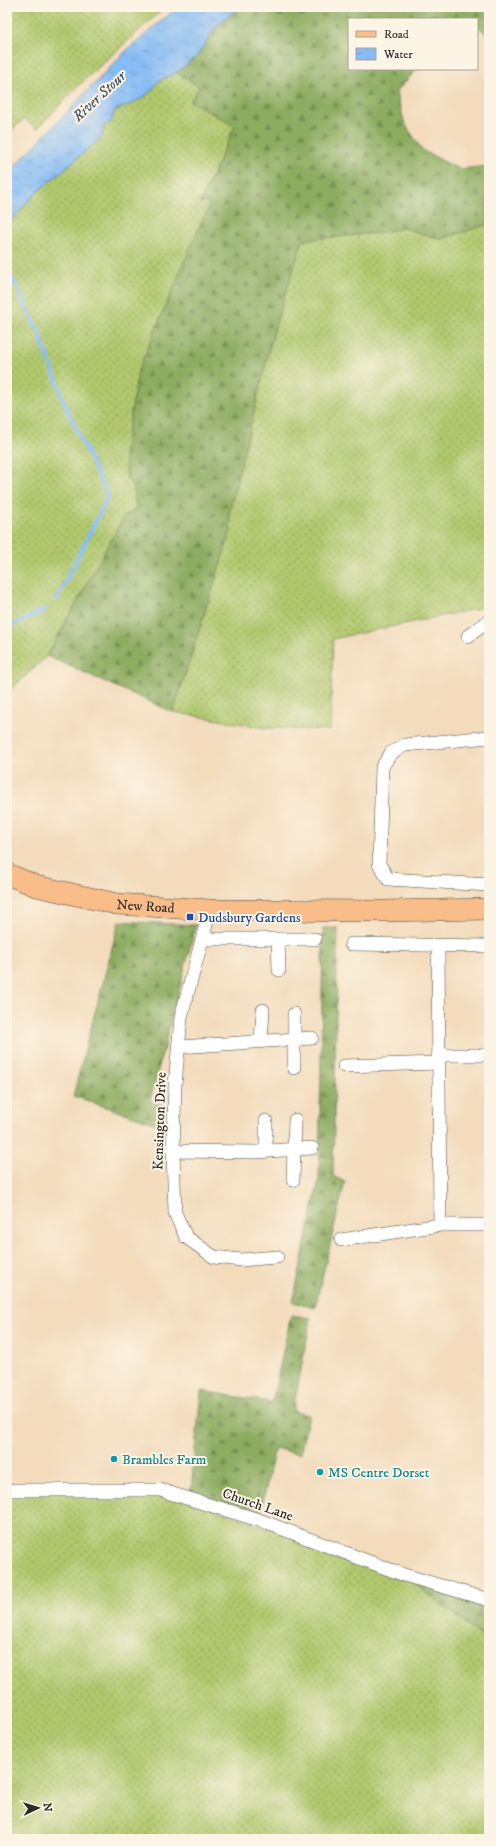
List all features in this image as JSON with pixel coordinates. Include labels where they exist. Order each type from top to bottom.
[{"type":"main road","name":"New Road","points":[[7,874],[36,886],[117,904],[210,910],[384,911],[489,909]]},
{"type":"main road","name":"New Road","points":[[384,911],[489,921]]},
{"type":"street","points":[[468,636],[489,621]]},
{"type":"street","points":[[489,737],[405,745],[391,753],[382,767],[379,864],[388,879],[489,884]]},
{"type":"street","name":"Kensington Drive","points":[[210,910],[181,1017],[173,1151],[175,1213],[186,1237],[214,1257],[241,1260],[277,1257]]},
{"type":"street","points":[[202,938],[315,939]]},
{"type":"street","points":[[278,939],[279,970]]},
{"type":"street","points":[[351,944],[489,946]]},
{"type":"street","points":[[438,945],[440,1225]]},
{"type":"street","points":[[261,1042],[263,1010]]},
{"type":"street","points":[[294,1014],[294,1068]]},
{"type":"street","points":[[179,1047],[312,1038]]},
{"type":"street","points":[[344,1066],[489,1054]]},
{"type":"street","points":[[293,1180],[295,1120]]},
{"type":"street","points":[[266,1122],[266,1151]]},
{"type":"street","points":[[173,1151],[266,1151],[312,1148]]},
{"type":"street","points":[[341,1240],[440,1225],[489,1225]]},
{"type":"street","name":"Church Lane","points":[[7,1490],[160,1490],[259,1520],[404,1575],[489,1600]]},
{"type":"green space","points":[[7,7],[165,7],[79,85],[37,129],[24,119],[7,134]]},
{"type":"green space","points":[[240,7],[489,7],[489,36],[478,27],[478,18],[348,18],[348,70],[416,70],[396,92],[405,124],[422,150],[459,169],[489,166],[489,224],[441,239],[403,228],[377,233],[303,240],[275,326],[229,513],[231,531],[173,712],[47,656],[125,515],[136,509],[134,488],[127,479],[124,454],[138,371],[200,225],[208,210],[209,202],[200,203],[235,126],[190,101],[199,87],[177,72],[197,56],[217,25]]},
{"type":"green space","points":[[177,72],[199,87],[190,101],[235,126],[200,202],[209,202],[208,210],[200,225],[138,371],[127,478],[134,488],[136,510],[125,515],[47,656],[7,693],[7,225],[37,192],[101,138],[104,126],[111,122],[115,110],[132,104],[147,95],[159,81]]},
{"type":"green space","points":[[489,224],[489,606],[333,639],[330,730],[265,728],[173,712],[231,531],[229,513],[275,326],[303,240],[377,233],[403,228],[441,239]]},
{"type":"green space","points":[[119,921],[196,925],[150,1101],[170,1107],[166,1127],[73,1096]]},
{"type":"green space","points":[[323,928],[338,928],[333,1176],[345,1182],[315,1308],[293,1302],[319,1178]]},
{"type":"green space","points":[[291,1315],[311,1318],[293,1411],[309,1415],[300,1454],[275,1448],[259,1520],[190,1499],[201,1391],[272,1402]]},
{"type":"green space","points":[[7,1490],[160,1490],[404,1575],[489,1642],[489,1839],[7,1839]]},
{"type":"green space","points":[[404,1575],[489,1600],[489,1642]]},
{"type":"water","name":"River Stour","points":[[178,7],[240,7],[217,25],[197,56],[177,72],[159,81],[147,95],[132,104],[115,110],[111,122],[104,126],[101,138],[37,192],[7,225],[7,174],[127,50]]},
{"type":"waterway","points":[[7,268],[39,333],[68,412],[108,497],[56,600]]},
{"type":"waterway","points":[[7,627],[45,610]]},
{"type":"place","name":"Dudsbury Gardens","points":[[190,917]]},
{"type":"place","name":"Brambles Farm","points":[[114,1459]]},
{"type":"place","name":"MS Centre Dorset","points":[[320,1472]]}]
